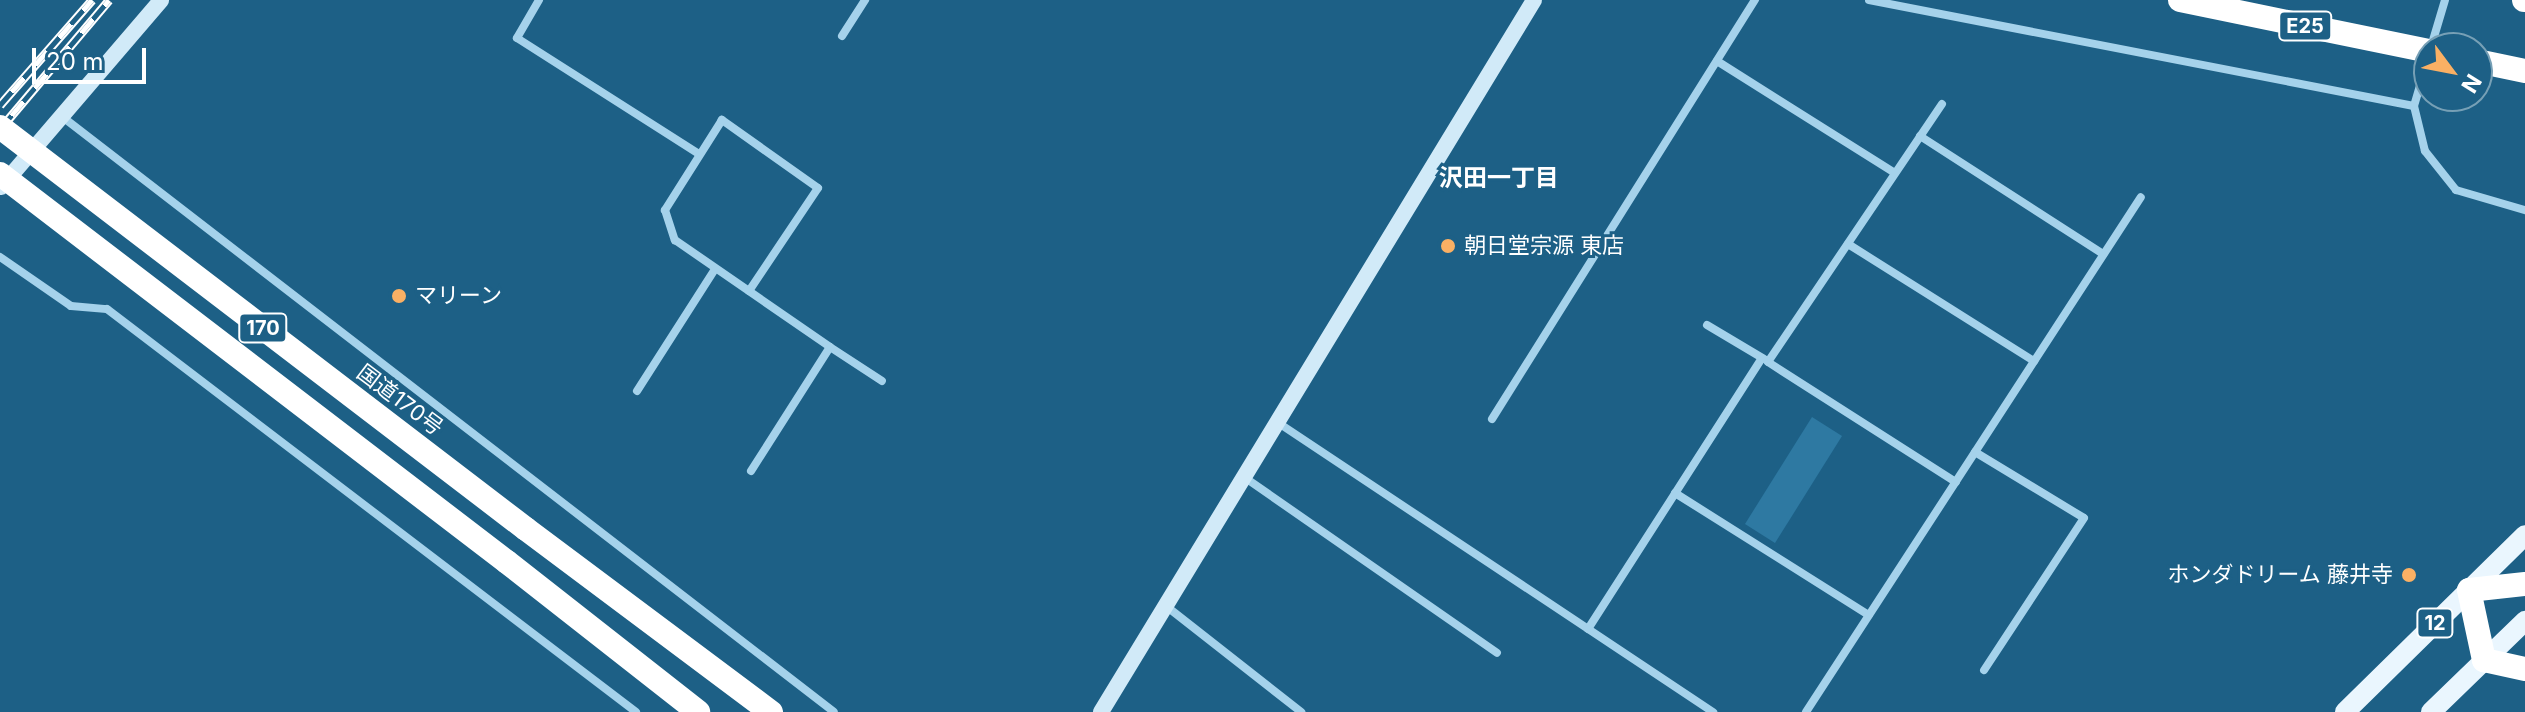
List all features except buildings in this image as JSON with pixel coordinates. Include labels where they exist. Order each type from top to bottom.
[{"type":"highway","name":"E25","points":[[2180,0],[2413,48]]},
{"type":"highway","points":[[2493,64],[2525,71]]},
{"type":"highway","name":"国道170号","points":[[0,127],[771,712]]},
{"type":"highway","name":"170","points":[[0,174],[698,712]]},
{"type":"highway","points":[[2525,584],[2469,590],[2484,660],[2525,669]]},
{"type":"main road","name":"12","points":[[2345,712],[2525,535]]},
{"type":"main road","points":[[2431,712],[2525,621]]},
{"type":"street","points":[[0,188],[59,115],[161,0]]},
{"type":"street","points":[[539,0],[517,38],[699,154]]},
{"type":"street","points":[[842,36],[865,0]]},
{"type":"street","points":[[1101,712],[1534,0]]},
{"type":"street","points":[[1492,419],[1755,0]]},
{"type":"street","points":[[1869,0],[2413,106]]},
{"type":"street","points":[[2436,32],[2445,0]]},
{"type":"street","points":[[1717,61],[1895,173]]},
{"type":"street","points":[[1588,629],[1675,493],[1942,104]]},
{"type":"street","points":[[2415,112],[2425,151],[2456,190],[2525,210]]},
{"type":"street","points":[[59,115],[834,712]]},
{"type":"street","points":[[749,291],[818,188],[722,120],[665,210],[675,240],[715,269],[882,381]]},
{"type":"street","points":[[1920,136],[2103,254]]},
{"type":"street","points":[[1806,712],[2141,197]]},
{"type":"street","points":[[1848,244],[2034,361]]},
{"type":"street","points":[[0,257],[71,306],[107,309],[636,712]]},
{"type":"street","points":[[637,391],[715,269]]},
{"type":"street","points":[[1707,325],[1956,482]]},
{"type":"street","points":[[751,471],[830,347]]},
{"type":"street","points":[[1277,422],[1713,712]]},
{"type":"street","points":[[1975,452],[2084,518],[1984,670]]},
{"type":"street","points":[[1244,477],[1497,653]]},
{"type":"street","points":[[1675,493],[1869,615]]},
{"type":"street","points":[[1166,606],[1301,712]]},
{"type":"shaded area","points":[[1812,417],[1842,436],[1775,543],[1745,524]]},
{"type":"railway","points":[[0,105],[92,0]]},
{"type":"railway","points":[[0,129],[109,0]]},
{"type":"place","name":"朝日堂宗源 東店","points":[[1448,246]]},
{"type":"place","name":"マリーン","points":[[399,296]]},
{"type":"place","name":"ホンダドリーム 藤井寺","points":[[2409,575]]},
{"type":"district","name":"沢田一丁目","points":[[1499,178]]}]
